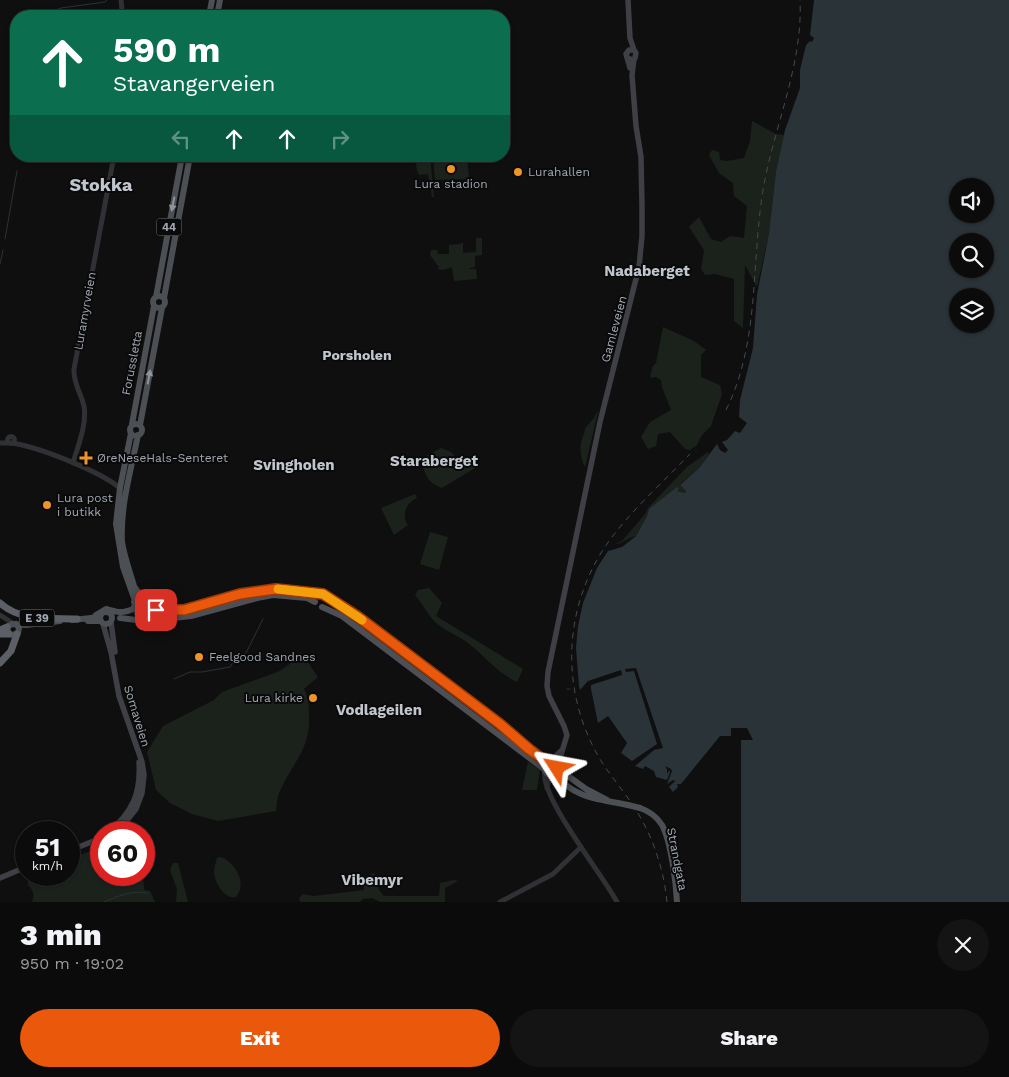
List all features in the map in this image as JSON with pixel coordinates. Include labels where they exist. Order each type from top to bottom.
[{"type":"highway","name":"E 39","points":[[0,603],[14,613],[30,617],[77,619]]},
{"type":"highway","name":"E 39","points":[[0,634],[11,629],[11,651],[0,663]]},
{"type":"main road","points":[[628,0],[630,38],[636,55],[631,58],[626,55],[630,38]]},
{"type":"main road","points":[[627,51],[634,50]]},
{"type":"main road","name":"Gamleveien","points":[[557,768],[566,740],[566,730],[550,696],[547,676],[579,515],[600,422],[634,294],[641,255],[641,156],[636,126],[631,58]]},
{"type":"main road","name":"44","points":[[154,306],[153,301],[156,297],[181,162]]},
{"type":"main road","name":"44","points":[[162,308],[165,304],[164,298],[189,162]]},
{"type":"main road","points":[[156,297],[164,298]]},
{"type":"main road","points":[[154,306],[162,308]]},
{"type":"main road","name":"Forussletta","points":[[136,425],[154,306]]},
{"type":"main road","name":"Forussletta","points":[[132,588],[123,547],[122,530],[134,434],[130,429],[136,425],[162,308]]},
{"type":"main road","name":"Forussletta","points":[[134,434],[142,431],[136,425]]},
{"type":"main road","name":"Forussletta","points":[[134,434],[120,488],[116,530],[123,567],[142,608],[137,614],[144,618]]},
{"type":"main road","points":[[132,588],[154,607],[180,610]]},
{"type":"main road","points":[[91,618],[106,610],[114,613],[133,609],[135,605],[132,588]]},
{"type":"main road","points":[[11,629],[91,618],[102,620],[107,624],[111,619],[142,608],[162,611],[180,610],[240,594],[261,591],[282,590],[323,594],[326,598],[357,616],[500,724],[529,749],[555,762],[557,768],[586,789],[608,801]]},
{"type":"main road","points":[[120,618],[151,622],[207,613],[273,595],[307,598],[318,606],[342,616],[548,774],[552,774],[575,791],[608,801]]},
{"type":"main road","points":[[315,602],[314,599],[318,595]]},
{"type":"main road","points":[[322,607],[326,603],[326,598]]},
{"type":"main road","points":[[142,608],[150,614],[144,618]]},
{"type":"main road","points":[[102,620],[106,612],[111,619]]},
{"type":"main road","points":[[111,619],[129,616],[174,618]]},
{"type":"main road","name":"Somaveien","points":[[111,619],[116,680]]},
{"type":"main road","points":[[11,629],[102,620]]},
{"type":"main road","name":"Somaveien","points":[[102,620],[109,641],[119,696],[142,762],[144,775],[139,802],[126,821]]},
{"type":"main road","points":[[544,770],[546,763],[562,750]]},
{"type":"main road","name":"Somaveien","points":[[120,821],[134,803],[140,781],[139,757]]},
{"type":"main road","points":[[552,774],[557,768]]},
{"type":"main road","name":"Strandgata","points":[[608,801],[640,808],[658,820],[668,842],[676,902]]},
{"type":"main road","points":[[0,878],[15,872]]},
{"type":"street","name":"Luramyrveien","points":[[73,463],[85,418],[82,400],[75,381],[74,369],[113,162]]},
{"type":"street","points":[[0,443],[11,441],[73,463],[120,488]]},
{"type":"street","points":[[102,477],[122,479]]},
{"type":"street","points":[[0,616],[11,629]]},
{"type":"street","points":[[544,770],[544,780],[547,789],[580,848],[616,902]]},
{"type":"street","points":[[547,789],[552,774]]},
{"type":"street","points":[[500,902],[553,874],[580,848]]},
{"type":"shaded area","points":[[814,0],[1009,0],[1009,902],[741,902],[741,740],[753,740],[747,728],[731,728],[731,736],[720,736],[681,784],[677,784],[678,787],[673,792],[669,787],[676,782],[673,780],[667,784],[671,769],[665,766],[667,773],[669,770],[670,772],[667,780],[656,777],[654,771],[645,766],[643,769],[635,766],[654,750],[663,748],[636,668],[625,669],[626,672],[634,671],[657,744],[632,761],[621,753],[627,743],[608,716],[598,723],[591,689],[591,685],[622,675],[621,670],[588,681],[580,690],[579,686],[576,648],[578,626],[583,603],[597,568],[608,551],[622,547],[636,536],[649,509],[677,487],[679,488],[677,491],[685,493],[686,491],[680,485],[699,468],[717,444],[720,450],[725,453],[728,450],[722,442],[727,440],[735,431],[740,433],[747,423],[739,417],[740,400],[753,348],[757,295],[769,233],[776,171],[785,130],[800,88],[800,70],[806,45],[810,41],[812,42],[814,38],[810,35]]},
{"type":"shaded area","points":[[752,121],[776,134],[784,135],[776,171],[769,233],[757,287],[745,265],[743,328],[734,321],[734,279],[715,274],[705,275],[701,269],[704,250],[689,227],[699,217],[711,239],[721,242],[730,236],[744,238],[747,206],[734,196],[733,183],[719,173],[709,155],[712,150],[719,152],[720,160],[727,161],[744,158],[750,141]]},
{"type":"shaded area","points":[[416,162],[431,162],[434,197],[432,197],[428,174],[419,175]]},
{"type":"shaded area","name":"Lura stadion","points":[[434,162],[468,162],[469,179],[435,180]]},
{"type":"shaded area","points":[[476,238],[482,238],[482,255],[475,256],[475,267],[468,269],[476,269],[477,279],[454,281],[452,267],[443,270],[438,269],[439,267],[430,255],[431,250],[437,250],[438,254],[449,254],[449,245],[463,242],[463,253],[476,252]]},
{"type":"shaded area","points":[[663,327],[694,341],[706,350],[701,355],[701,377],[720,385],[722,394],[711,426],[702,435],[697,445],[690,450],[685,449],[670,432],[658,434],[656,446],[648,449],[641,437],[650,422],[671,410],[661,380],[656,377],[651,378],[650,376],[656,363]]},
{"type":"shaded area","points":[[597,412],[585,467],[582,459],[581,444],[586,427]]},
{"type":"shaded area","points":[[441,448],[451,452],[459,461],[473,462],[475,468],[442,488],[427,477],[421,459]]},
{"type":"shaded area","points":[[708,452],[709,454],[699,468],[680,484],[686,491],[685,493],[677,491],[649,509],[636,536],[615,544],[622,541],[646,513],[648,508],[687,467]]},
{"type":"shaded area","points":[[415,494],[417,498],[407,506],[405,513],[408,525],[394,535],[381,508]]},
{"type":"shaded area","points":[[430,532],[448,537],[439,570],[420,564]]},
{"type":"shaded area","points":[[429,588],[442,603],[436,616],[523,669],[517,682],[497,669],[468,643],[433,620],[415,595],[418,590]]},
{"type":"shaded area","points":[[301,652],[318,677],[304,689],[309,705],[307,737],[300,755],[279,793],[276,811],[218,821],[192,814],[170,803],[156,790],[147,752],[163,726],[214,700],[222,692],[280,671]]},
{"type":"shaded area","points":[[528,762],[540,770],[537,790],[522,790]]},
{"type":"shaded area","points":[[90,851],[90,886],[144,886],[144,890],[150,891],[155,902],[32,902],[33,894],[29,886],[80,886],[80,855]]},
{"type":"shaded area","points":[[220,857],[231,863],[238,874],[241,886],[236,897],[228,896],[220,889],[214,875],[217,858]]},
{"type":"shaded area","points":[[173,863],[178,863],[188,902],[176,902],[177,889],[170,870]]},
{"type":"shaded area","points":[[374,873],[379,890],[384,896],[439,896],[440,883],[458,881],[445,888],[445,902],[380,902],[372,898],[363,899],[360,902],[300,902],[299,898],[303,894],[314,896],[364,890],[364,877]]},
{"type":"waterway","points":[[56,10],[105,2],[107,0]]},
{"type":"waterway","points":[[5,239],[17,171]]},
{"type":"waterway","points":[[0,264],[3,250]]},
{"type":"waterway","points":[[174,679],[190,672],[230,667],[237,657],[245,654],[263,619]]},
{"type":"waterway","points":[[104,902],[130,893],[147,893]]},
{"type":"railway","points":[[726,410],[737,384],[749,330],[763,190],[793,72],[800,24],[800,0]]},
{"type":"railway","points":[[667,902],[660,866],[648,831],[632,804],[603,764],[588,737],[578,708],[573,678],[572,649],[575,619],[583,590],[595,563],[612,537],[630,515],[690,454]]},
{"type":"slow traffic","points":[[278,589],[318,595],[323,594],[326,598],[362,620]]},
{"type":"place","name":"Lura stadion","points":[[451,169]]},
{"type":"place","name":"Lurahallen","points":[[518,172]]},
{"type":"place","name":"ØreNeseHals-Senteret","points":[[86,458]]},
{"type":"place","name":"Lura post i butikk","points":[[47,505]]},
{"type":"place","name":"Feelgood Sandnes","points":[[199,657]]},
{"type":"place","name":"Lura kirke","points":[[313,698]]},
{"type":"district","name":"Stokka","points":[[101,185]]},
{"type":"district","name":"Nadaberget","points":[[647,271]]},
{"type":"district","name":"Porsholen","points":[[357,355]]},
{"type":"district","name":"Staraberget","points":[[434,461]]},
{"type":"district","name":"Svingholen","points":[[294,465]]},
{"type":"district","name":"Vodlageilen","points":[[379,710]]},
{"type":"district","name":"Vibemyr","points":[[372,880]]},
{"type":"route","points":[[156,610],[184,610],[240,594],[276,589],[318,595],[323,594],[326,598],[357,616],[466,698],[541,758],[555,762],[557,768]]}]
